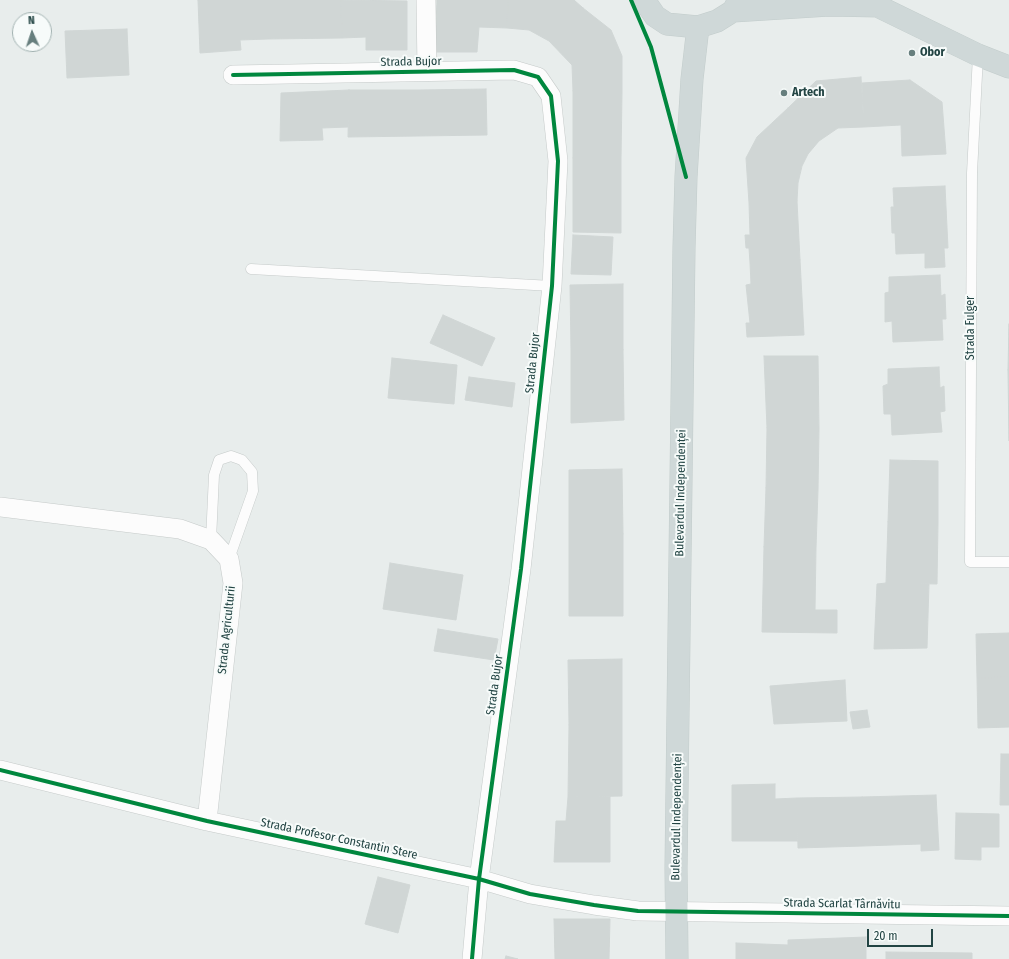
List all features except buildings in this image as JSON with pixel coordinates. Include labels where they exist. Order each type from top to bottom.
[{"type":"main road","points":[[644,0],[655,16],[667,24],[698,27],[717,21],[736,5],[828,5],[873,3],[978,55],[1009,67]]},
{"type":"main road","name":"Bulevardul Independenței","points":[[677,959],[676,912],[685,193],[692,79],[698,27]]},
{"type":"street","points":[[426,0],[427,71]]},
{"type":"street","name":"Strada Bujor","points":[[233,75],[514,70],[538,77],[551,96],[558,161],[552,286],[521,569],[478,880],[472,959]]},
{"type":"street","points":[[0,507],[180,529],[212,540],[229,559]]},
{"type":"street","name":"Strada Agriculturii","points":[[206,821],[233,583],[229,559]]},
{"type":"street","name":"Strada Profesor Constantin Stere","points":[[0,770],[206,821],[478,880],[530,894],[638,911],[676,912]]},
{"type":"street","name":"Strada Scarlat Târnăvitu","points":[[676,912],[1009,916]]},
{"type":"lane","name":"Strada Fulger","points":[[978,55],[972,173],[970,562],[1009,562]]},
{"type":"lane","points":[[251,269],[552,286]]},
{"type":"lane","points":[[212,540],[214,475],[219,460],[231,456],[242,460],[252,472],[253,491],[229,559]]},
{"type":"cycle path","points":[[631,0],[651,47],[686,177]]},
{"type":"cycle path","points":[[233,75],[514,70],[538,77],[551,96],[558,161],[552,286],[521,569],[479,879],[472,959]]},
{"type":"cycle path","points":[[0,770],[207,821],[479,879],[530,894],[594,905],[638,911],[1009,916]]},
{"type":"place","name":"Obor","points":[[912,53]]},
{"type":"place","name":"Artech","points":[[784,93]]}]
